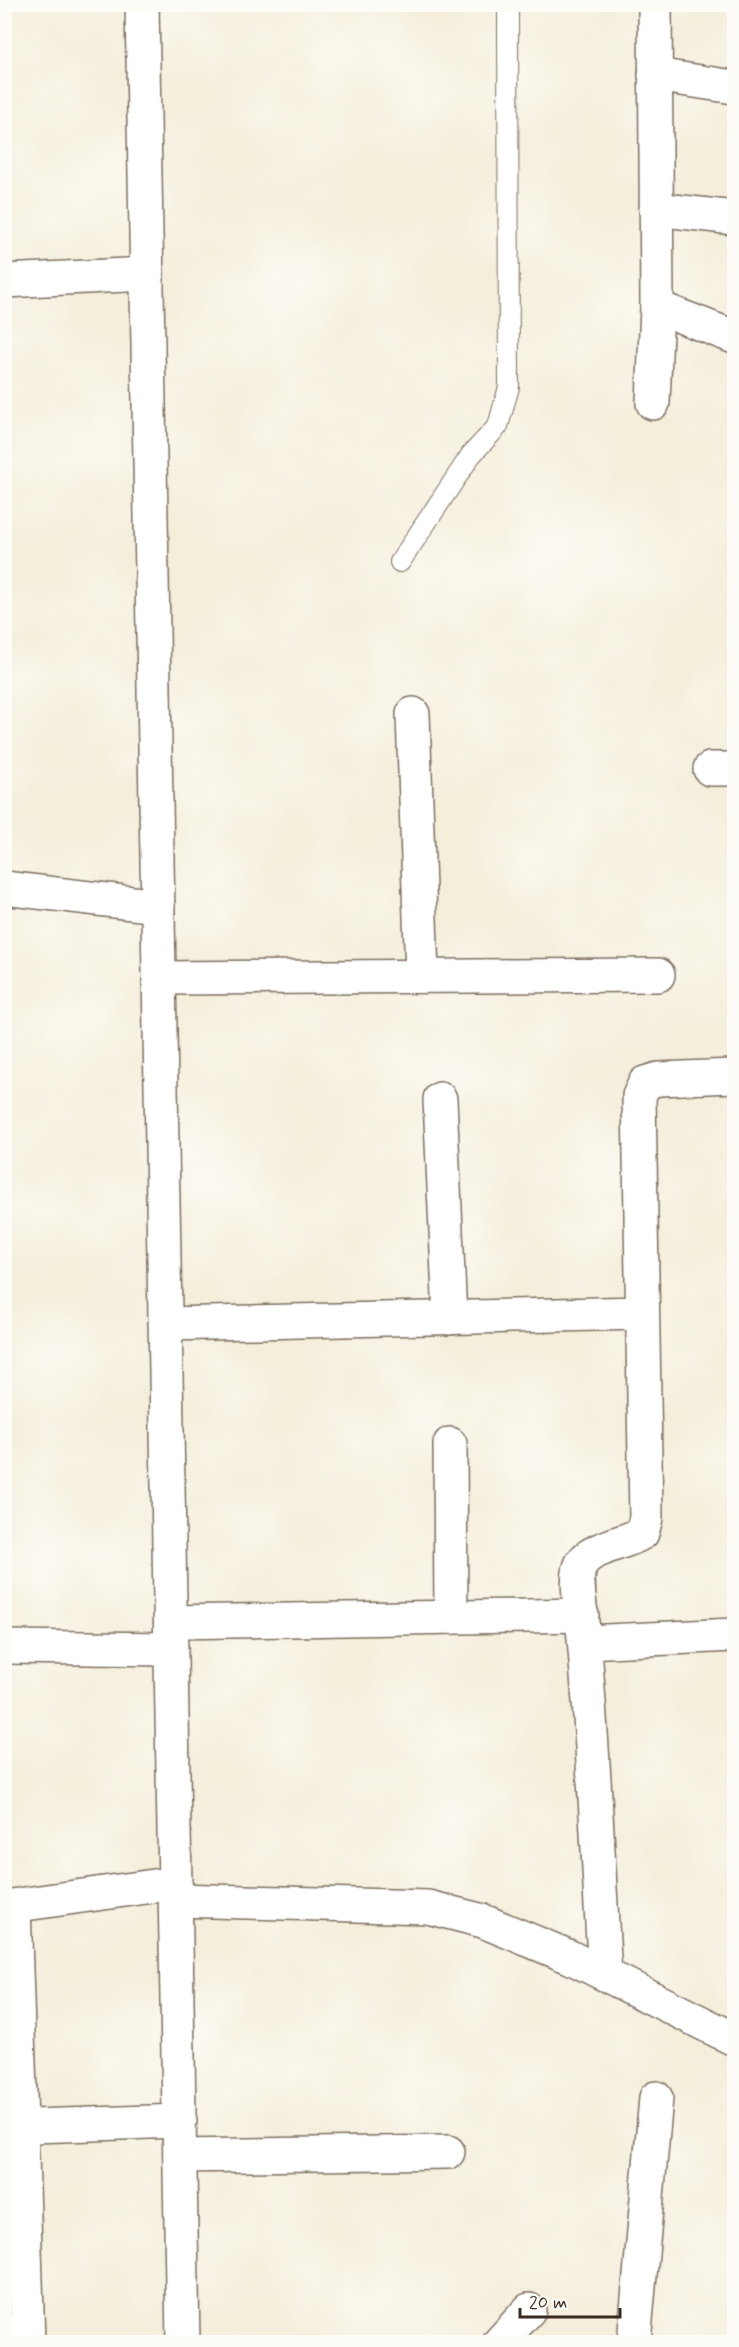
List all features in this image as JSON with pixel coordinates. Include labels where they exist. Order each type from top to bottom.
[{"type":"street","points":[[141,4],[183,2343]]},
{"type":"street","points":[[653,403],[657,307],[655,4]]},
{"type":"street","points":[[655,75],[735,87]]},
{"type":"street","points":[[656,209],[735,218]]},
{"type":"street","points":[[4,281],[147,274]]},
{"type":"street","points":[[657,307],[735,336]]},
{"type":"street","points":[[413,714],[422,976]]},
{"type":"street","points":[[4,888],[158,906]]},
{"type":"street","points":[[159,978],[658,975]]},
{"type":"street","points":[[605,1974],[579,1583],[580,1565],[588,1555],[632,1540],[642,1533],[646,1518],[639,1096],[645,1083],[658,1078],[735,1076]]},
{"type":"street","points":[[440,1099],[450,1318]]},
{"type":"street","points":[[166,1324],[642,1313]]},
{"type":"street","points":[[450,1444],[452,1617]]},
{"type":"street","points":[[4,1647],[452,1617],[583,1629],[735,1635]]},
{"type":"street","points":[[28,2343],[13,2127],[9,1907],[176,1892],[428,1907],[483,1921],[570,1957],[735,2039]]},
{"type":"street","points":[[634,2343],[656,2098]]},
{"type":"street","points":[[13,2127],[180,2121]]},
{"type":"street","points":[[180,2156],[448,2152]]},
{"type":"street","points":[[500,2343],[529,2310]]},
{"type":"lane","points":[[400,562],[471,455],[498,426],[509,387],[508,4]]}]
